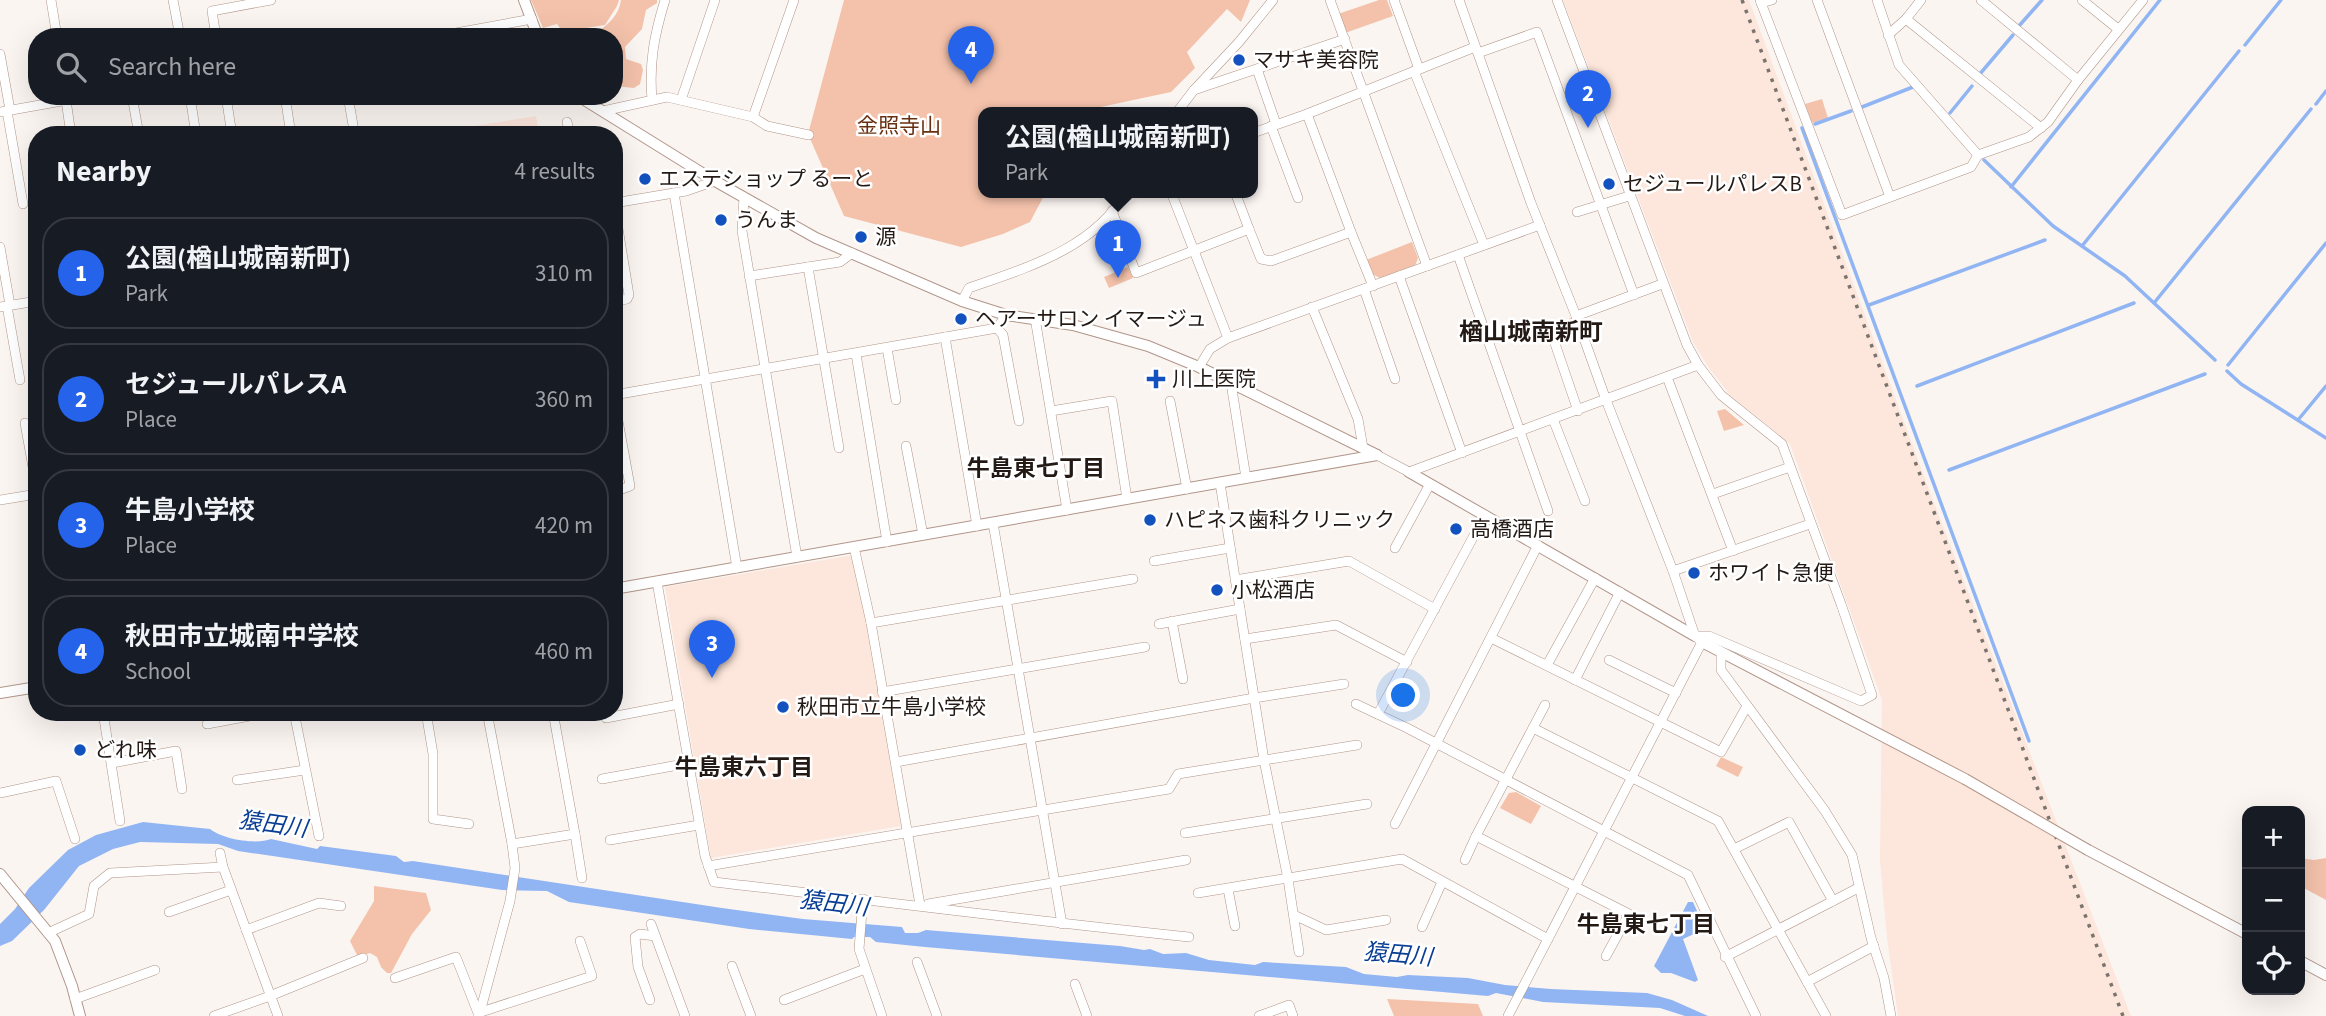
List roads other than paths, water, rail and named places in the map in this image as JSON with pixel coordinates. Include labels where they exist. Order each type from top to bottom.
[{"type":"street","points":[[51,0],[56,28]]},
{"type":"street","points":[[173,0],[178,28]]},
{"type":"street","points":[[215,28],[212,11],[271,0]]},
{"type":"street","points":[[524,0],[535,28]]},
{"type":"street","points":[[652,100],[650,70],[653,40],[664,0]]},
{"type":"street","points":[[681,100],[715,0]]},
{"type":"street","points":[[753,117],[794,0]]},
{"type":"street","points":[[1181,107],[1273,0]]},
{"type":"street","points":[[1330,0],[1427,266]]},
{"type":"street","points":[[1394,0],[1417,70],[1484,246]]},
{"type":"street","points":[[1459,0],[1540,225],[1699,639],[1676,693],[1633,779],[1602,831],[1510,1014]]},
{"type":"street","points":[[1556,0],[1687,345],[1698,365],[1721,395],[1782,444],[1872,695],[1861,701],[1709,636],[1699,639]]},
{"type":"street","points":[[1772,0],[1760,1],[1842,215],[1971,167],[1978,155],[2029,137],[2048,122],[2078,79],[2143,0]]},
{"type":"street","points":[[1817,0],[1890,197]]},
{"type":"street","points":[[1877,0],[1899,65],[1978,155]]},
{"type":"street","points":[[1888,35],[1922,0]]},
{"type":"street","points":[[1981,0],[2078,79]]},
{"type":"street","points":[[2082,0],[2119,29]]},
{"type":"street","points":[[483,28],[532,19]]},
{"type":"street","points":[[1906,19],[2040,128]]},
{"type":"street","points":[[1258,131],[1417,70],[1537,32],[1634,295]]},
{"type":"street","points":[[1194,90],[1345,39]]},
{"type":"street","points":[[0,54],[5,111],[23,204]]},
{"type":"street","points":[[1257,69],[1298,198]]},
{"type":"street","points":[[603,111],[667,97],[753,117],[767,126],[809,135]]},
{"type":"street","points":[[5,111],[36,105]]},
{"type":"street","points":[[68,105],[70,126]]},
{"type":"street","points":[[134,105],[137,126]]},
{"type":"street","points":[[191,105],[195,126]]},
{"type":"street","points":[[227,105],[231,126]]},
{"type":"street","points":[[286,105],[290,126]]},
{"type":"street","points":[[350,105],[353,126]]},
{"type":"street","points":[[593,105],[715,181],[816,238],[962,300],[1006,315],[1073,325],[1148,346],[1199,367],[1377,455],[1620,592],[1721,653],[1965,779],[2088,850],[2243,932]]},
{"type":"street","points":[[1307,114],[1351,232],[1395,379]]},
{"type":"street","points":[[567,122],[568,126]]},
{"type":"street","points":[[623,202],[674,193],[715,181]]},
{"type":"street","points":[[674,193],[737,568]]},
{"type":"street","points":[[1577,212],[1629,196]]},
{"type":"street","points":[[744,197],[742,231],[797,557]]},
{"type":"street","points":[[962,300],[969,288],[1021,270],[1069,249],[1112,211],[1122,198]]},
{"type":"street","points":[[1173,198],[1228,338]]},
{"type":"street","points":[[1237,198],[1261,259],[1271,261],[1351,232]]},
{"type":"street","points":[[1112,211],[1136,273],[1249,229]]},
{"type":"street","points":[[1199,367],[1210,349],[1228,338],[1540,225]]},
{"type":"street","points":[[0,247],[6,306],[20,380]]},
{"type":"street","points":[[749,276],[840,262],[852,253]]},
{"type":"street","points":[[1458,255],[1548,511]]},
{"type":"street","points":[[623,259],[629,295],[623,300]]},
{"type":"street","points":[[808,267],[839,447]]},
{"type":"street","points":[[1399,276],[1462,453]]},
{"type":"street","points":[[1577,316],[1662,284]]},
{"type":"street","points":[[6,306],[28,302]]},
{"type":"street","points":[[1312,307],[1358,419],[1363,448]]},
{"type":"street","points":[[623,395],[997,328],[1006,315]]},
{"type":"street","points":[[1035,318],[1067,510]]},
{"type":"street","points":[[1549,326],[1578,411]]},
{"type":"street","points":[[997,328],[1003,335],[1019,421]]},
{"type":"street","points":[[945,337],[976,526]]},
{"type":"street","points":[[887,348],[896,400]]},
{"type":"street","points":[[856,354],[887,542]]},
{"type":"street","points":[[1409,472],[1698,365]]},
{"type":"street","points":[[1667,377],[1733,551]]},
{"type":"street","points":[[1231,383],[1247,478]]},
{"type":"street","points":[[1051,411],[1112,401],[1127,499]]},
{"type":"street","points":[[1170,401],[1187,489]]},
{"type":"street","points":[[1553,419],[1585,502]]},
{"type":"street","points":[[25,424],[28,441]]},
{"type":"street","points":[[906,446],[923,535]]},
{"type":"street","points":[[623,447],[630,486],[623,490]]},
{"type":"street","points":[[623,584],[657,582],[1377,455]]},
{"type":"street","points":[[1713,494],[1790,467]]},
{"type":"street","points":[[1220,483],[1264,760],[1278,819],[1299,952]]},
{"type":"street","points":[[1395,548],[1430,484]]},
{"type":"street","points":[[0,500],[28,494]]},
{"type":"street","points":[[1378,714],[1485,515]]},
{"type":"street","points":[[993,523],[1062,925]]},
{"type":"street","points":[[1673,571],[1810,524]]},
{"type":"street","points":[[1395,824],[1538,545]]},
{"type":"street","points":[[854,547],[871,623],[920,905]]},
{"type":"street","points":[[1154,561],[1230,548]]},
{"type":"street","points":[[1235,580],[1349,561],[1436,609]]},
{"type":"street","points":[[1547,665],[1595,578]]},
{"type":"street","points":[[871,623],[1133,579]]},
{"type":"street","points":[[657,582],[699,825],[714,882],[920,905],[1062,925],[1189,937]]},
{"type":"street","points":[[1575,680],[1620,592]]},
{"type":"street","points":[[1160,624],[1240,609]]},
{"type":"street","points":[[1172,621],[1183,679]]},
{"type":"street","points":[[1245,639],[1336,625],[1407,662]]},
{"type":"street","points":[[1491,638],[1721,752],[1748,706]]},
{"type":"street","points":[[882,692],[1145,647]]},
{"type":"street","points":[[1721,653],[1721,670],[1842,837],[1852,855],[1858,888],[1884,978],[1891,1016]]},
{"type":"street","points":[[1609,660],[1676,693]]},
{"type":"street","points":[[896,762],[1344,684]]},
{"type":"street","points":[[0,694],[28,689]]},
{"type":"street","points":[[623,715],[679,704]]},
{"type":"street","points":[[1356,704],[1437,743],[1688,875],[1725,957],[1756,1016]]},
{"type":"street","points":[[1465,860],[1545,705]]},
{"type":"street","points":[[104,721],[120,821]]},
{"type":"street","points":[[207,724],[223,721]]},
{"type":"street","points":[[296,721],[319,836]]},
{"type":"street","points":[[428,721],[433,754],[433,819],[469,824]]},
{"type":"street","points":[[478,1015],[510,901],[515,868],[489,721]]},
{"type":"street","points":[[555,721],[582,878]]},
{"type":"street","points":[[1533,728],[1718,821],[1826,1016]]},
{"type":"street","points":[[708,866],[908,834],[1042,808],[1169,789],[1178,774],[1356,745]]},
{"type":"street","points":[[111,763],[176,751],[182,789]]},
{"type":"street","points":[[602,779],[689,763]]},
{"type":"street","points":[[237,780],[305,770]]},
{"type":"street","points":[[0,793],[56,781],[75,839]]},
{"type":"street","points":[[1185,833],[1367,804]]},
{"type":"street","points":[[1734,849],[1788,822],[1833,901]]},
{"type":"street","points":[[610,840],[699,825]]},
{"type":"street","points":[[512,844],[575,834]]},
{"type":"street","points":[[1476,836],[1629,914],[1606,956]]},
{"type":"street","points":[[220,853],[278,1016]]},
{"type":"street","points":[[1198,893],[1402,859],[1548,939]]},
{"type":"street","points":[[920,905],[1186,860]]},
{"type":"street","points":[[46,929],[89,915],[94,886],[110,873],[223,867]]},
{"type":"street","points":[[0,874],[55,941],[80,1016]]},
{"type":"street","points":[[1422,926],[1442,881]]},
{"type":"street","points":[[1725,957],[1858,888]]},
{"type":"street","points":[[1228,889],[1235,926]]},
{"type":"street","points":[[169,912],[231,890]]},
{"type":"street","points":[[863,899],[858,945],[882,1016]]},
{"type":"street","points":[[246,930],[319,903],[341,906]]},
{"type":"street","points":[[1294,915],[1326,930],[1386,920]]},
{"type":"street","points":[[651,924],[685,1016]]},
{"type":"street","points":[[650,1000],[638,967],[635,937],[640,934],[656,936]]},
{"type":"street","points":[[478,1015],[592,976],[580,941]]},
{"type":"street","points":[[1807,982],[1874,946]]},
{"type":"street","points":[[395,978],[456,957],[478,1015]]},
{"type":"street","points":[[214,1016],[363,958]]},
{"type":"street","points":[[917,962],[937,1016]]},
{"type":"street","points":[[2305,964],[2326,975]]},
{"type":"street","points":[[732,966],[751,1016]]},
{"type":"street","points":[[783,1000],[865,969]]},
{"type":"street","points":[[75,999],[155,970]]},
{"type":"street","points":[[1075,984],[1087,1016]]},
{"type":"street","points":[[1259,1016],[1289,1005],[1293,1016]]},
{"type":"water","points":[[143,822],[210,829],[222,836],[239,840],[271,839],[317,849],[320,846],[396,856],[404,862],[413,861],[722,908],[803,919],[902,927],[905,933],[926,930],[1150,949],[1163,954],[1186,953],[1209,960],[1255,965],[1263,962],[1346,967],[1364,974],[1397,977],[1408,975],[1468,978],[1551,989],[1647,993],[1672,1000],[1708,1016],[1685,1016],[1660,1008],[1543,1002],[1496,993],[1488,996],[925,947],[876,942],[870,937],[852,939],[749,929],[569,902],[547,891],[502,890],[238,851],[218,844],[140,842],[113,849],[79,866],[44,910],[12,941],[0,946],[0,924],[15,909],[29,888],[68,850],[96,835]]},
{"type":"water","points":[[1688,902],[1693,902],[1705,929],[1683,939],[1698,980],[1695,982],[1671,973],[1661,973],[1654,966]]},
{"type":"waterway","points":[[2018,27],[2042,0]]},
{"type":"waterway","points":[[2011,187],[2160,0]]},
{"type":"waterway","points":[[2245,45],[2281,0]]},
{"type":"waterway","points":[[1979,75],[2013,35]]},
{"type":"waterway","points":[[2082,246],[2239,51]]},
{"type":"waterway","points":[[1950,113],[1972,86]]},
{"type":"waterway","points":[[1862,107],[1913,87]]},
{"type":"waterway","points":[[2316,104],[2326,91]]},
{"type":"waterway","points":[[2154,303],[2311,109]]},
{"type":"waterway","points":[[1815,124],[1851,111]]},
{"type":"waterway","points":[[1802,128],[2029,741]]},
{"type":"waterway","points":[[1984,160],[2053,226],[2125,276],[2215,360]]},
{"type":"waterway","points":[[1869,305],[2045,240]]},
{"type":"waterway","points":[[2228,365],[2326,243]]},
{"type":"waterway","points":[[1917,386],[2134,303]]},
{"type":"waterway","points":[[2227,371],[2241,384],[2326,438]]},
{"type":"waterway","points":[[1949,470],[2205,374]]},
{"type":"waterway","points":[[2298,420],[2326,386]]},
{"type":"railway","points":[[1742,0],[2123,1016]]},
{"type":"place","name":"マサキ美容院","points":[[1239,60]]},
{"type":"place","name":"秋田市立城南中学校","points":[[971,84]]},
{"type":"place","name":"セジュールパレスA","points":[[1588,128]]},
{"type":"place","name":"エステショップ るーと","points":[[645,179]]},
{"type":"place","name":"セジュールパレスB","points":[[1609,184]]},
{"type":"place","name":"うんま","points":[[721,220]]},
{"type":"place","name":"源","points":[[861,237]]},
{"type":"place","name":"公園(楢山城南新町)","points":[[1118,278]]},
{"type":"place","name":"ヘアーサロン イマージュ","points":[[961,319]]},
{"type":"place","name":"川上医院","points":[[1156,379]]},
{"type":"place","name":"ハピネス歯科クリニック","points":[[1150,520]]},
{"type":"place","name":"高橋酒店","points":[[1456,529]]},
{"type":"place","name":"ホワイト急便","points":[[1694,573]]},
{"type":"place","name":"小松酒店","points":[[1217,590]]},
{"type":"place","name":"牛島小学校","points":[[712,678]]},
{"type":"place","name":"秋田市立牛島小学校","points":[[783,707]]},
{"type":"place","name":"どれ味","points":[[80,750]]},
{"type":"district","name":"楢山城南新町","points":[[1531,332]]},
{"type":"district","name":"牛島東七丁目","points":[[1036,468]]},
{"type":"district","name":"牛島東六丁目","points":[[744,767]]},
{"type":"district","name":"牛島東七丁目","points":[[1646,924]]},
{"type":"park label","name":"金照寺山","points":[[899,126]]},
{"type":"water label","name":"猿田川","points":[[273,824]]},
{"type":"water label","name":"猿田川","points":[[834,903]]},
{"type":"water label","name":"猿田川","points":[[1398,954]]}]
